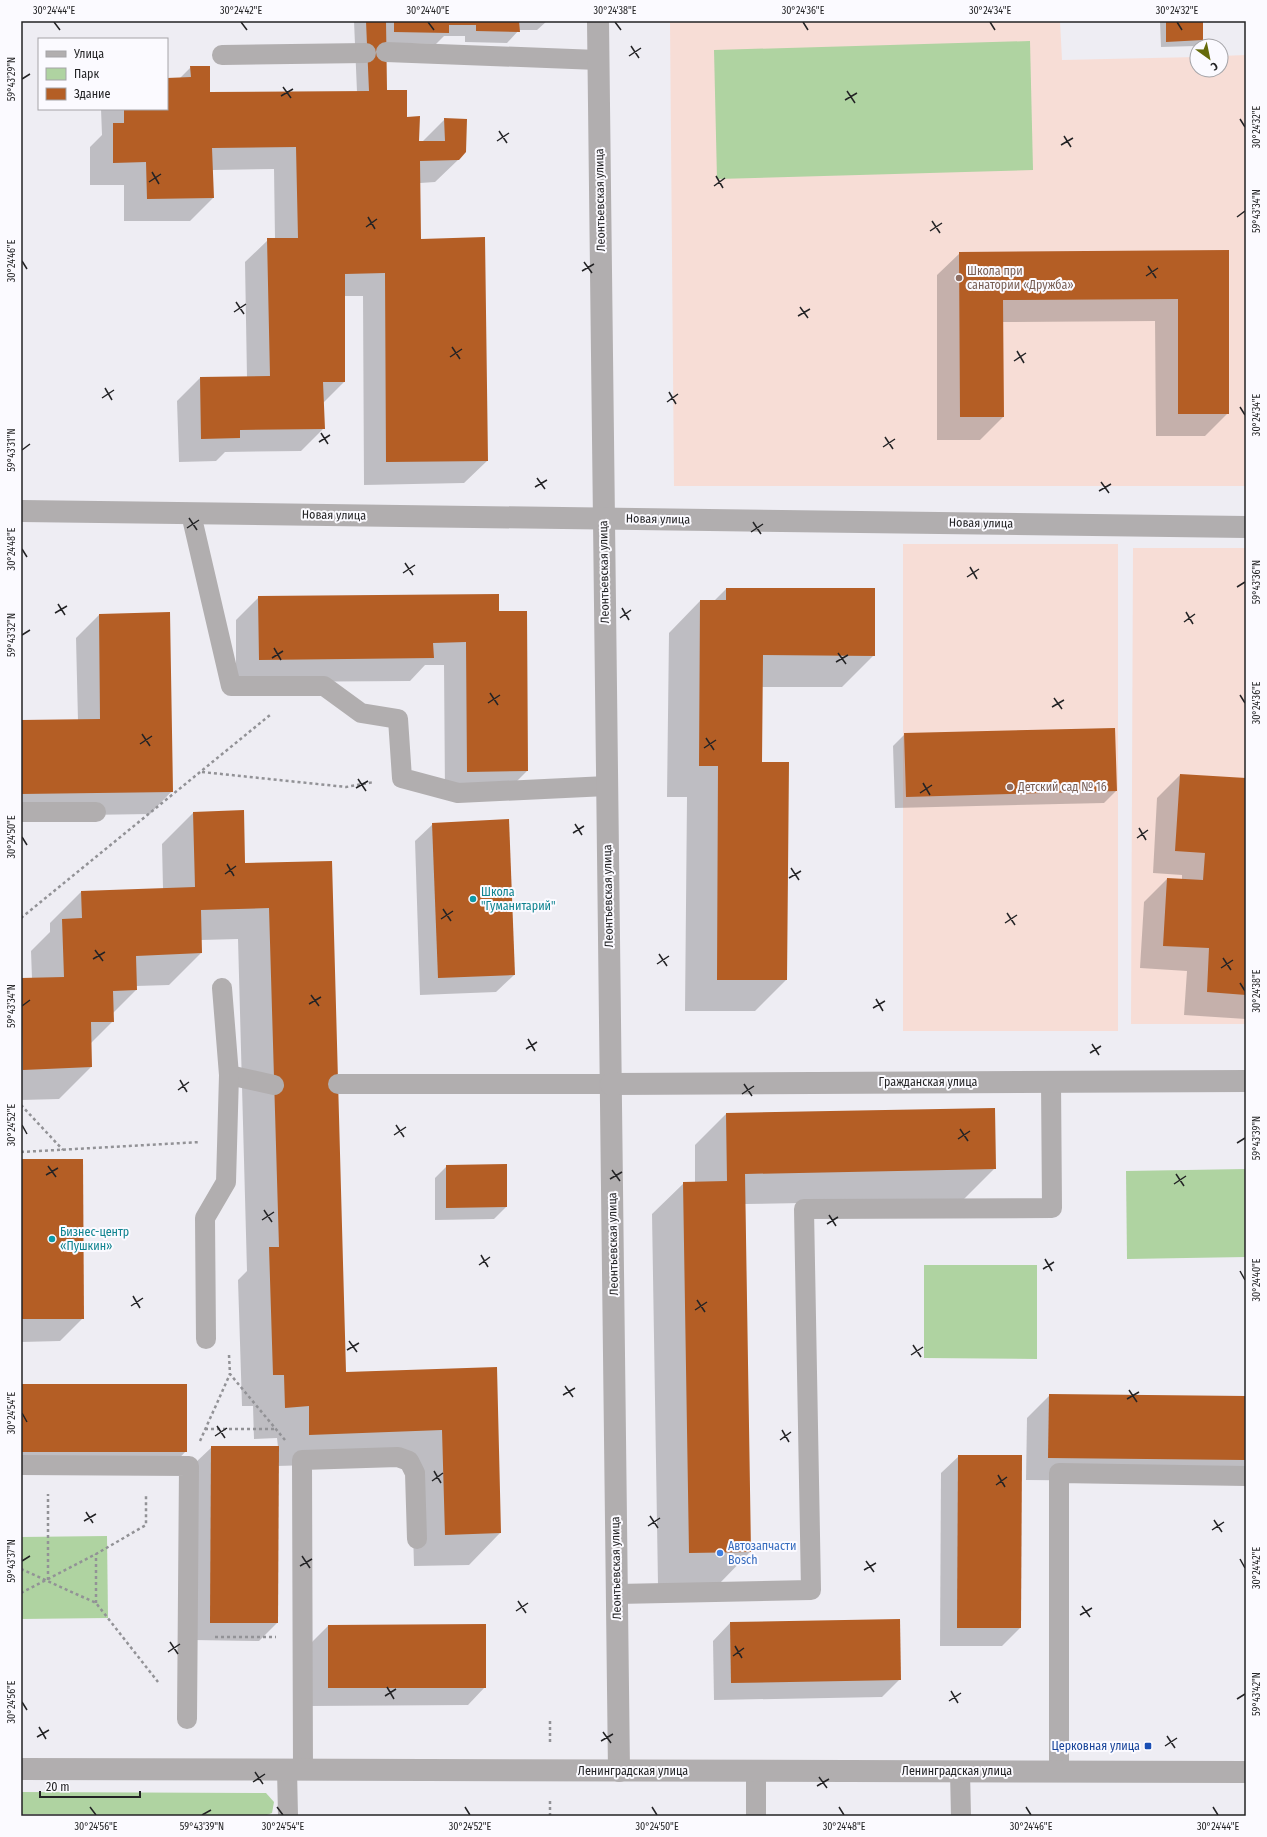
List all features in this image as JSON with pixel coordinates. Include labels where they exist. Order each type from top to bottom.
[{"type":"street","name":"Леонтьевская улица","points":[[598,21],[618,1771]]},
{"type":"street","name":"Новая улица","points":[[21,511],[1246,527]]},
{"type":"street","name":"Гражданская улица","points":[[611,1084],[1246,1080]]},
{"type":"street","name":"Ленинградская улица","points":[[21,1769],[1246,1772]]},
{"type":"lane","points":[[222,56],[376,53],[598,60]]},
{"type":"lane","points":[[191,514],[231,686],[324,686],[361,713],[398,719],[402,778],[458,793],[607,786]]},
{"type":"lane","points":[[21,812],[96,812]]},
{"type":"lane","points":[[206,1339],[205,1218],[226,1182],[229,1076],[222,988]]},
{"type":"lane","points":[[229,1076],[274,1084]]},
{"type":"lane","points":[[617,1594],[811,1590],[804,1209],[1052,1208],[1051,1082]]},
{"type":"lane","points":[[338,1084],[611,1084]]},
{"type":"lane","points":[[288,1816],[295,1770],[302,1637],[302,1460],[398,1457],[409,1461],[415,1473],[417,1539]]},
{"type":"lane","points":[[21,1465],[189,1466],[187,1719]]},
{"type":"lane","points":[[1059,1772],[1059,1473],[1246,1476]]},
{"type":"lane","points":[[756,1771],[756,1816]]},
{"type":"lane","points":[[960,1772],[961,1816]]},
{"type":"path","points":[[21,918],[202,772],[279,707],[279,686]]},
{"type":"path","points":[[202,772],[346,787],[402,778]]},
{"type":"path","points":[[21,1105],[63,1150]]},
{"type":"path","points":[[21,1152],[227,1141]]},
{"type":"path","points":[[189,1466],[230,1374],[229,1342],[205,1319]]},
{"type":"path","points":[[230,1374],[302,1460]]},
{"type":"path","points":[[205,1429],[276,1429]]},
{"type":"path","points":[[48,1580],[49,1465]]},
{"type":"path","points":[[21,1592],[48,1580],[146,1525],[146,1465]]},
{"type":"path","points":[[96,1554],[96,1603]]},
{"type":"path","points":[[21,1569],[96,1603],[158,1682]]},
{"type":"path","points":[[188,1637],[302,1637]]},
{"type":"path","points":[[550,1721],[550,1745]]},
{"type":"path","points":[[550,1793],[550,1816]]},
{"type":"shaded area","name":"Школа при санатории «Дружба»","points":[[670,21],[1060,21],[1062,60],[1189,57],[1189,78],[1229,78],[1229,56],[1246,55],[1246,486],[674,486]]},
{"type":"shaded area","name":"Детский сад № 16","points":[[903,544],[1118,544],[1118,1031],[903,1031]]},
{"type":"shaded area","points":[[1133,548],[1246,548],[1246,1024],[1131,1024]]},
{"type":"green space","points":[[1030,41],[1033,170],[717,179],[714,50]]},
{"type":"green space","points":[[1246,1169],[1246,1257],[1127,1259],[1126,1171]]},
{"type":"green space","points":[[924,1265],[1037,1265],[1037,1359],[924,1358]]},
{"type":"green space","points":[[107,1536],[108,1618],[21,1619],[21,1537]]},
{"type":"green space","points":[[21,1792],[266,1793],[274,1802],[272,1813],[264,1816],[21,1814]]},
{"type":"building","points":[[366,21],[386,21],[387,90],[407,90],[407,117],[420,116],[419,141],[445,141],[444,118],[467,119],[466,152],[459,160],[420,161],[421,239],[485,237],[488,461],[386,462],[385,273],[345,274],[345,382],[323,382],[325,429],[240,430],[240,438],[201,439],[200,377],[270,376],[267,238],[298,238],[296,147],[212,148],[214,198],[147,199],[146,162],[113,163],[113,123],[124,123],[124,110],[168,110],[168,78],[191,77],[190,66],[210,66],[210,92],[369,91]]},
{"type":"building","points":[[394,21],[519,21],[520,32],[476,31],[476,25],[449,25],[449,33],[394,32]]},
{"type":"building","points":[[1166,21],[1203,21],[1203,38],[1189,38],[1189,41],[1166,42]]},
{"type":"building","points":[[1229,250],[1229,414],[1178,414],[1178,299],[1003,300],[1004,417],[960,417],[959,252]]},
{"type":"building","points":[[726,588],[875,588],[875,656],[763,655],[762,762],[789,762],[787,980],[717,980],[718,766],[699,766],[700,600],[726,600]]},
{"type":"building","points":[[499,594],[499,611],[527,611],[528,771],[467,772],[466,642],[433,643],[434,658],[259,660],[258,596]]},
{"type":"building","points":[[170,612],[173,792],[21,794],[21,720],[100,719],[99,614]]},
{"type":"building","points":[[1115,728],[1117,791],[906,797],[904,733]]},
{"type":"building","points":[[1180,774],[1246,778],[1246,995],[1207,992],[1209,948],[1163,946],[1167,878],[1203,880],[1205,853],[1175,851]]},
{"type":"building","points":[[244,810],[245,863],[332,861],[346,1372],[497,1367],[501,1533],[445,1535],[442,1430],[309,1435],[309,1406],[285,1408],[284,1375],[273,1375],[269,1247],[279,1247],[269,908],[201,910],[202,953],[136,956],[137,990],[113,991],[114,1022],[91,1022],[92,1067],[23,1070],[21,978],[64,977],[62,919],[82,918],[81,891],[195,887],[193,812]]},
{"type":"building","name":"Школа \"Гуманитарий\"","points":[[509,819],[515,975],[438,978],[432,823]]},
{"type":"building","points":[[995,1108],[996,1169],[745,1174],[751,1552],[689,1553],[683,1182],[727,1181],[726,1113]]},
{"type":"building","name":"Бизнес-центр «Пушкин»","points":[[21,1159],[83,1159],[84,1319],[21,1319]]},
{"type":"building","points":[[507,1164],[507,1207],[446,1208],[446,1165]]},
{"type":"building","points":[[21,1384],[187,1384],[187,1452],[21,1452]]},
{"type":"building","points":[[1049,1394],[1246,1396],[1246,1460],[1048,1458]]},
{"type":"building","points":[[211,1446],[279,1446],[278,1623],[210,1623]]},
{"type":"building","points":[[958,1455],[1022,1455],[1021,1628],[957,1628]]},
{"type":"building","points":[[900,1619],[901,1680],[731,1683],[730,1622]]},
{"type":"building","points":[[486,1624],[486,1688],[328,1688],[328,1625]]},
{"type":"place","name":"Школа при санатории «Дружба»","points":[[959,278]]},
{"type":"place","name":"Детский сад № 16","points":[[1010,787]]},
{"type":"place","name":"Школа \"Гуманитарий\"","points":[[473,899]]},
{"type":"place","name":"Бизнес-центр «Пушкин»","points":[[52,1239]]},
{"type":"place","name":"Автозапчасти Bosch","points":[[720,1553]]},
{"type":"place","name":"Церковная улица","points":[[1148,1746]]}]
